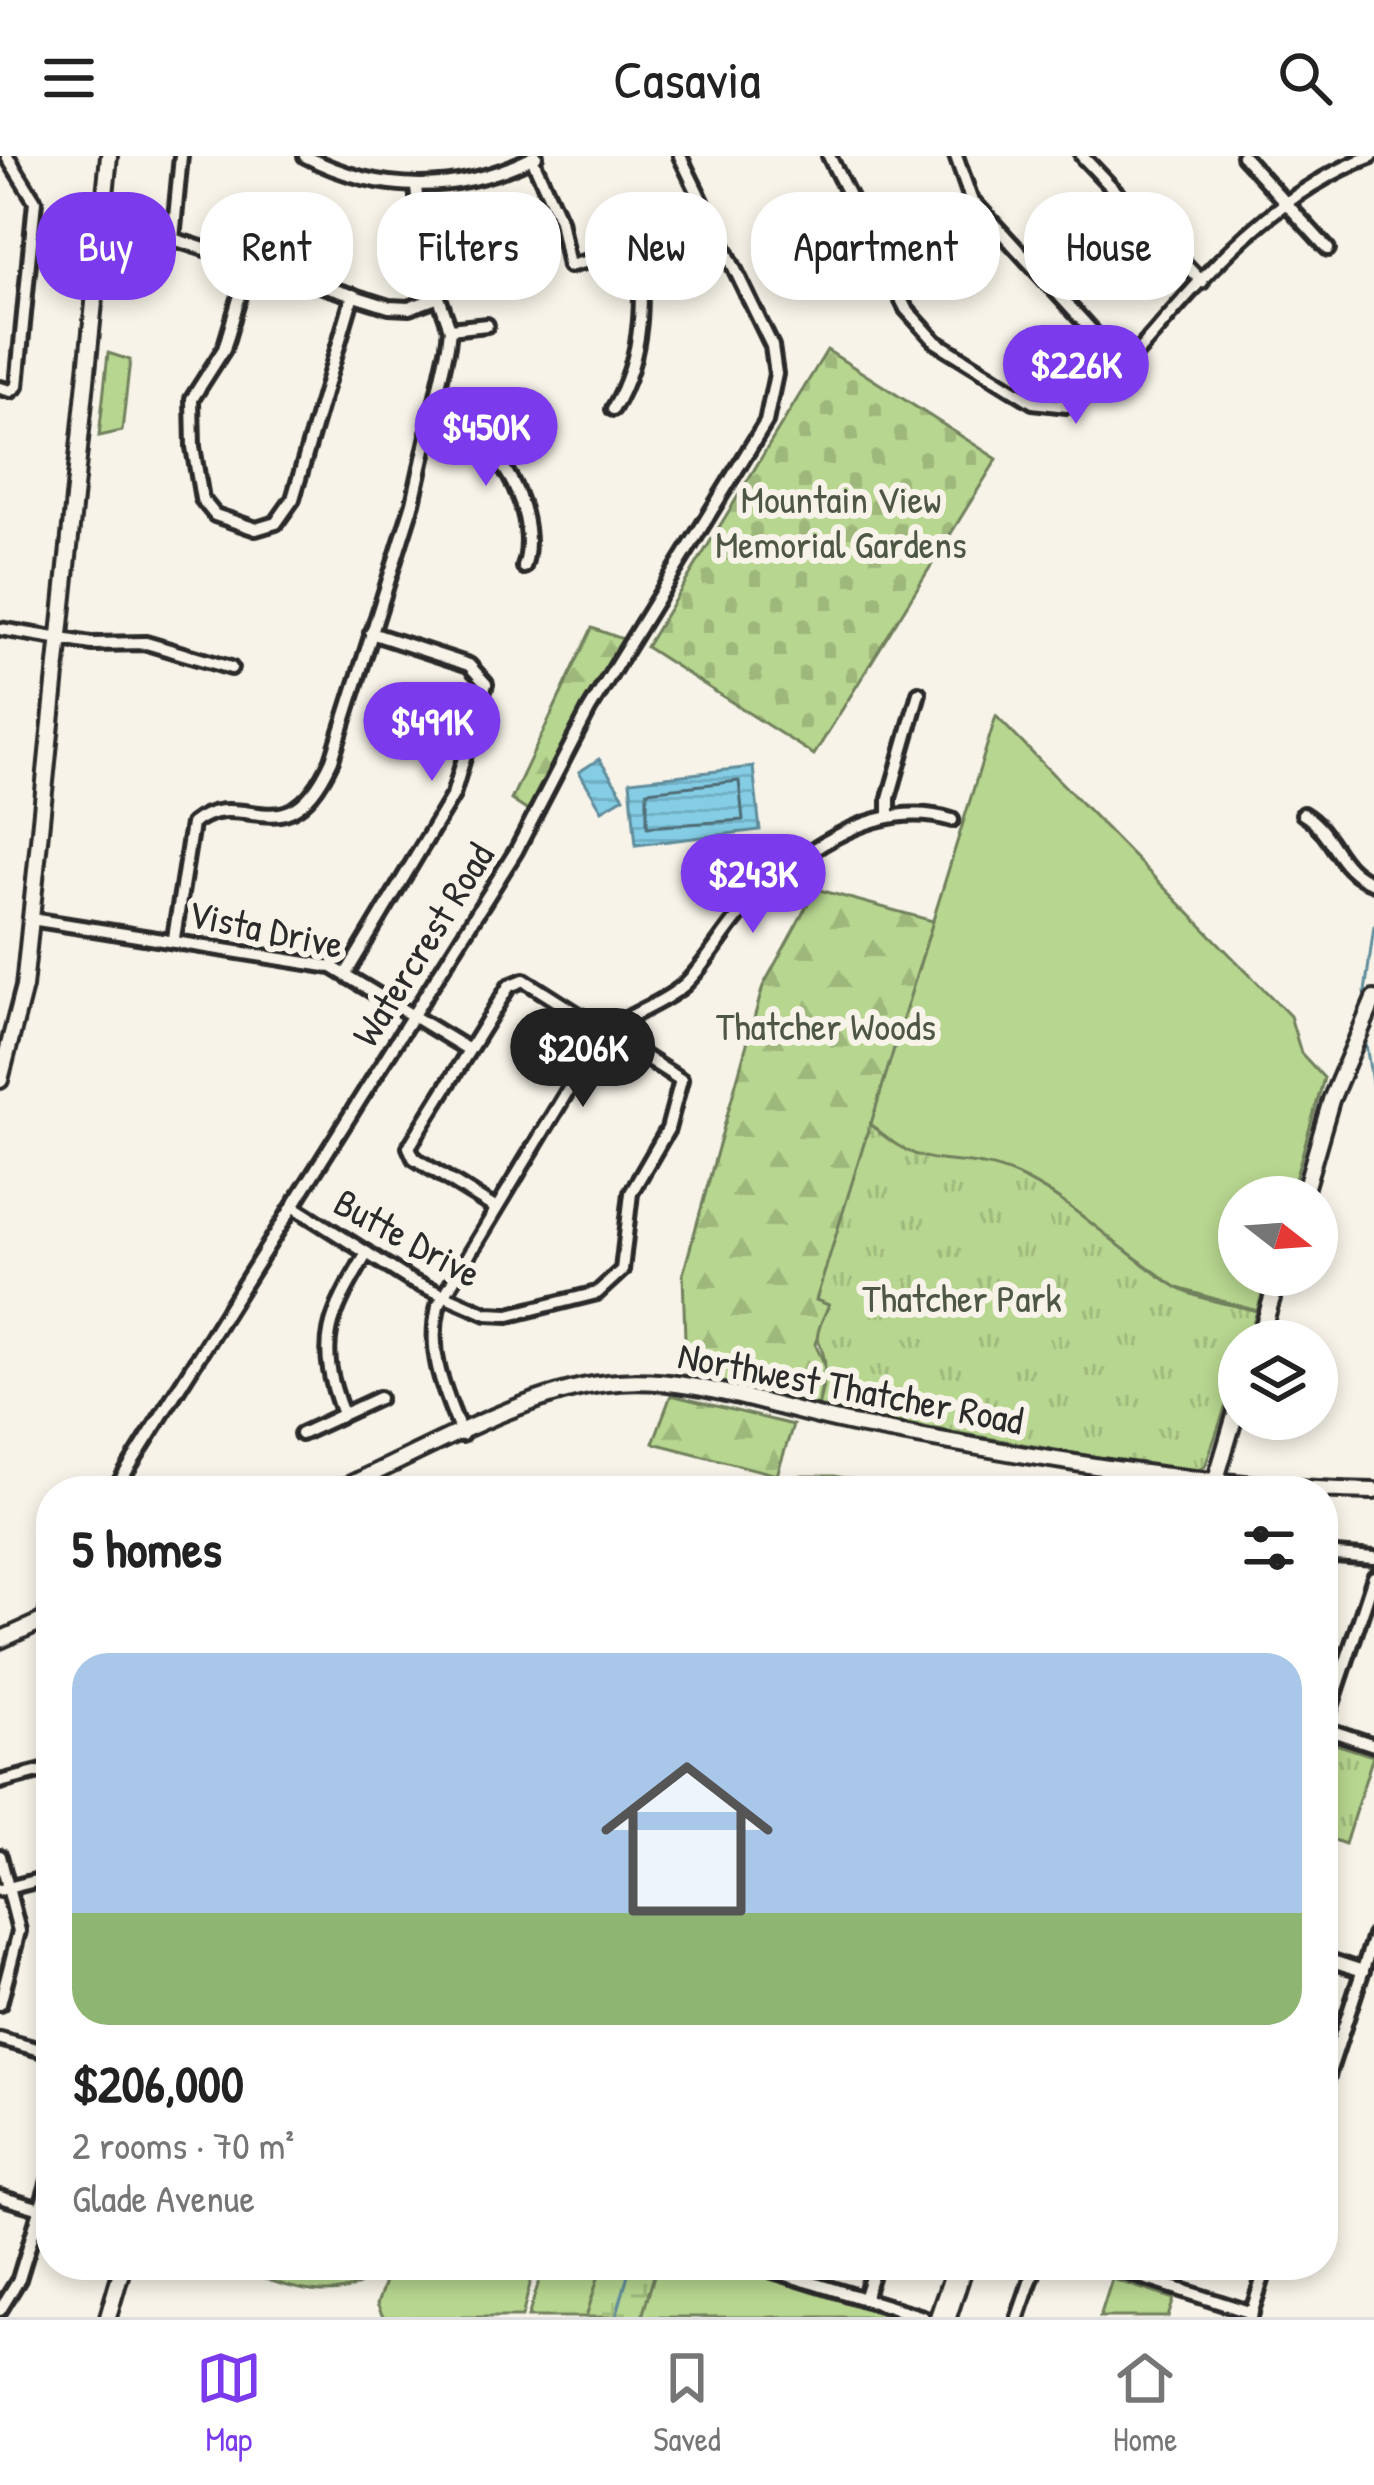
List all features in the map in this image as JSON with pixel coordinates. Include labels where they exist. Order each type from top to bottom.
[{"type":"street","points":[[0,388],[14,391],[36,221],[30,186],[7,156]]},
{"type":"street","points":[[0,1080],[18,1025],[31,919],[110,156]]},
{"type":"street","points":[[181,156],[172,239],[200,248]]},
{"type":"street","points":[[305,156],[364,179],[416,186],[476,179],[534,157],[560,220],[569,266],[585,262]]},
{"type":"street","name":"Watercrest Road","points":[[680,156],[697,192]]},
{"type":"street","points":[[829,156],[906,309],[936,342],[1024,398],[1056,406],[1094,396],[1283,201],[1372,156]]},
{"type":"street","points":[[956,156],[971,199],[1124,367]]},
{"type":"street","points":[[1082,156],[1202,282]]},
{"type":"street","points":[[1243,156],[1328,249]]},
{"type":"street","points":[[416,186],[416,192]]},
{"type":"street","name":"Watercrest Road","points":[[123,1476],[516,851],[589,710],[766,422],[776,374],[772,346],[727,254]]},
{"type":"street","points":[[353,295],[398,309],[429,300]]},
{"type":"street","points":[[239,300],[224,349],[196,390],[191,411],[202,499],[214,515],[232,524],[268,527],[288,508],[351,300]]},
{"type":"street","points":[[174,938],[192,824],[214,812],[283,815],[307,800],[332,760],[412,503],[450,329],[440,300]]},
{"type":"street","points":[[613,409],[636,365],[640,300]]},
{"type":"street","points":[[450,329],[487,325]]},
{"type":"street","points":[[428,432],[471,441],[496,459],[530,522],[531,544],[524,566]]},
{"type":"street","points":[[0,629],[146,643],[231,668]]},
{"type":"street","points":[[347,972],[440,823],[466,764],[486,684],[469,665],[371,633]]},
{"type":"street","points":[[889,816],[889,798],[919,693]]},
{"type":"street","points":[[462,1435],[434,1352],[442,1295],[607,1030],[683,986],[753,901],[829,841],[889,816],[925,812],[952,820]]},
{"type":"street","points":[[1304,814],[1316,823],[1344,868],[1374,883]]},
{"type":"street","name":"Vista Drive","points":[[31,919],[174,938],[347,972],[469,1050]]},
{"type":"street","points":[[495,1208],[409,1152],[469,1050],[518,980],[607,1030]]},
{"type":"street","points":[[1309,1176],[1331,1100],[1374,999]]},
{"type":"street","name":"Butte Drive","points":[[292,1206],[442,1295],[488,1314],[509,1315],[597,1293],[616,1280],[625,1259],[631,1193],[668,1129],[682,1087],[674,1072],[607,1030]]},
{"type":"street","points":[[343,1414],[326,1345],[336,1305],[367,1253]]},
{"type":"street","name":"Northwest Thatcher Road","points":[[370,1476],[573,1389],[646,1382],[1142,1476]]},
{"type":"street","points":[[302,1434],[379,1399]]},
{"type":"street","points":[[1215,1476],[1227,1440]]},
{"type":"street","name":"Northwest Thatcher Road","points":[[1338,1491],[1374,1492]]},
{"type":"street","points":[[1338,1555],[1374,1558]]},
{"type":"street","points":[[1338,1684],[1374,1577]]},
{"type":"street","points":[[0,1640],[36,1624]]},
{"type":"street","points":[[1338,1733],[1374,1745]]},
{"type":"street","points":[[0,1782],[36,1773]]},
{"type":"street","points":[[0,1856],[18,1941],[0,2004]]},
{"type":"street","points":[[4,1889],[36,1881]]},
{"type":"street","points":[[1338,2046],[1374,1936]]},
{"type":"street","points":[[1338,1963],[1363,1971]]},
{"type":"street","points":[[0,2039],[36,2050]]},
{"type":"street","points":[[0,2197],[36,2208]]},
{"type":"street","points":[[0,2310],[14,2290],[36,2236]]},
{"type":"street","points":[[108,2317],[119,2280]]},
{"type":"street","points":[[807,2280],[922,2317]]},
{"type":"street","points":[[864,2299],[870,2280]]},
{"type":"street","points":[[938,2317],[951,2280]]},
{"type":"street","points":[[948,2317],[960,2280]]},
{"type":"street","points":[[1018,2317],[1031,2280]]},
{"type":"street","points":[[1148,2280],[1251,2315],[1263,2280]]},
{"type":"green space","name":"Mountain View Memorial Gardens","points":[[827,350],[997,459],[814,755],[646,647]]},
{"type":"green space","points":[[108,353],[130,360],[122,431],[99,436]]},
{"type":"green space","points":[[592,628],[623,639],[528,811],[511,800]]},
{"type":"green space","points":[[996,716],[1290,1016],[1301,1053],[1324,1078],[1296,1176],[1218,1176],[1218,1296],[1262,1296],[1257,1311],[1177,1288],[1054,1198],[911,1157],[870,1124]]},
{"type":"green space","name":"Thatcher Woods","points":[[816,889],[933,921],[817,1300],[829,1305],[815,1344],[825,1365],[818,1409],[686,1372],[683,1274],[763,986]]},
{"type":"green space","name":"Thatcher Park","points":[[870,1124],[909,1152],[1016,1175],[1058,1199],[1176,1287],[1257,1311],[1254,1320],[1218,1320],[1218,1429],[1205,1467],[1191,1473],[818,1409],[825,1369],[818,1337],[829,1305],[816,1300]]},
{"type":"green space","points":[[671,1395],[793,1425],[777,1475],[653,1443]]},
{"type":"green space","points":[[1338,1745],[1373,1756],[1345,1844],[1338,1841]]},
{"type":"green space","points":[[269,2280],[366,2280],[328,2292]]},
{"type":"green space","points":[[386,2280],[530,2280],[522,2317],[383,2317],[377,2304]]},
{"type":"green space","points":[[539,2280],[773,2280],[893,2317],[528,2317]]},
{"type":"green space","points":[[597,2280],[653,2280],[642,2317],[586,2317]]},
{"type":"green space","points":[[1112,2280],[1174,2299],[1168,2317],[1100,2317]]},
{"type":"water","points":[[599,759],[624,797],[602,810],[579,772]]},
{"type":"water","points":[[753,767],[760,830],[636,845],[630,781]]},
{"type":"waterway","points":[[1363,1007],[1374,926]]},
{"type":"waterway","points":[[1365,1038],[1374,1095]]},
{"type":"waterway","points":[[616,2317],[627,2280]]}]
